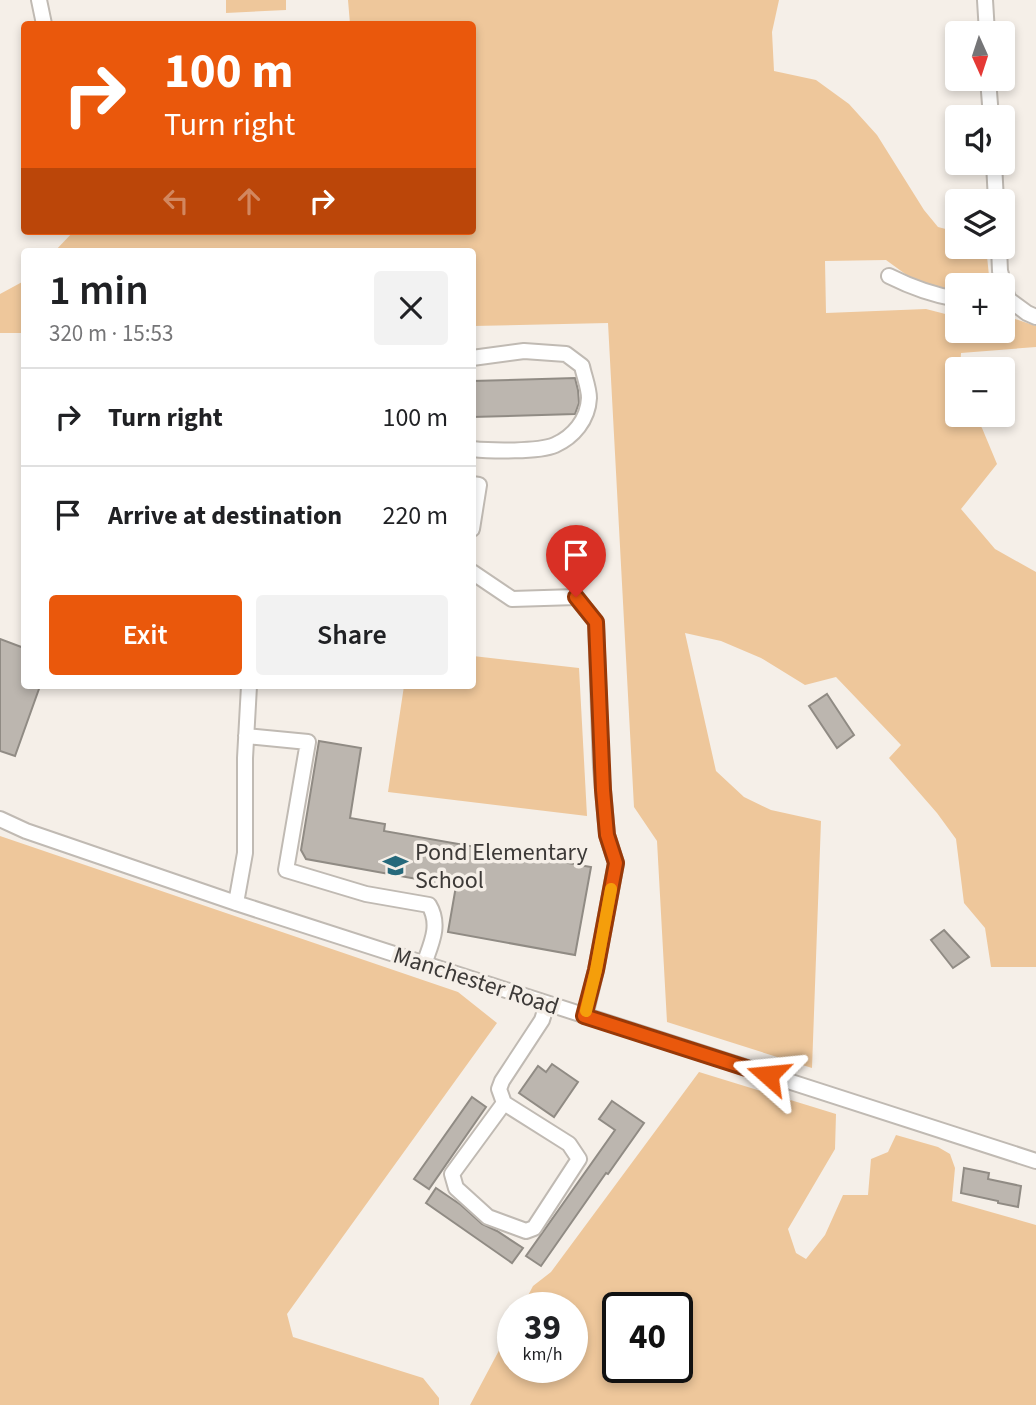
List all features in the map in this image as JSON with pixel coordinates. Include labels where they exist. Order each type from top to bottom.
[{"type":"street","points":[[39,0],[43,21]]},
{"type":"street","points":[[985,0],[986,21]]},
{"type":"street","points":[[889,276],[915,289],[945,297]]},
{"type":"street","points":[[1015,306],[1036,317]]},
{"type":"street","points":[[476,357],[524,351],[566,354],[582,366],[589,397],[586,414],[576,432],[553,446],[509,451],[476,449]]},
{"type":"street","points":[[476,485],[479,485],[476,504]]},
{"type":"street","points":[[476,575],[513,599],[576,597],[596,622],[602,780],[607,835],[616,863],[596,970],[584,1016]]},
{"type":"street","points":[[236,903],[245,853],[248,689]]},
{"type":"street","points":[[246,736],[308,742],[286,870],[366,894],[429,905],[436,923],[424,964]]},
{"type":"street","name":"Manchester Road","points":[[0,818],[26,831],[236,903],[1036,1161]]},
{"type":"street","points":[[504,1103],[452,1174],[456,1188],[488,1217],[526,1231],[534,1228],[579,1159],[569,1144],[504,1103],[499,1089],[542,1020],[547,1004]]},
{"type":"shaded area","points":[[226,0],[286,0],[286,10],[226,13]]},
{"type":"shaded area","points":[[348,0],[779,0],[772,32],[774,71],[816,80],[849,104],[877,135],[924,210],[938,227],[945,229],[945,259],[987,259],[989,273],[945,273],[945,291],[908,276],[886,260],[825,261],[826,313],[926,309],[945,314],[945,343],[1015,343],[1015,319],[1036,326],[1036,347],[961,353],[961,357],[945,357],[945,427],[982,428],[997,464],[961,509],[995,549],[1036,572],[1036,967],[991,967],[985,928],[964,903],[956,839],[889,758],[901,745],[836,677],[805,685],[761,658],[721,641],[685,633],[716,771],[744,797],[771,810],[821,821],[812,1068],[667,1022],[657,841],[634,807],[608,323],[476,326],[476,248],[58,248],[70,235],[476,235],[476,21],[350,21]]},
{"type":"shaded area","points":[[21,283],[21,333],[0,333],[0,294]]},
{"type":"shaded area","points":[[476,656],[579,668],[587,816],[388,792],[404,689],[476,689]]},
{"type":"shaded area","points":[[0,836],[458,992],[497,1023],[287,1314],[293,1337],[423,1378],[439,1398],[439,1405],[0,1405]]},
{"type":"shaded area","points":[[699,1072],[836,1114],[835,1149],[788,1229],[796,1253],[806,1259],[825,1235],[843,1195],[868,1195],[871,1159],[888,1152],[896,1135],[938,1147],[950,1154],[955,1168],[952,1201],[1036,1225],[1036,1405],[470,1405],[497,1354],[497,1383],[588,1383],[588,1292],[530,1292],[533,1286],[551,1272]]},
{"type":"building","points":[[575,378],[579,403],[575,414],[476,417],[476,381]]},
{"type":"building","points":[[0,639],[21,647],[21,689],[39,689],[15,756],[0,751]]},
{"type":"building","points":[[827,694],[854,735],[837,748],[809,706]]},
{"type":"building","points":[[319,741],[361,748],[350,818],[385,824],[384,831],[591,867],[575,955],[448,932],[456,886],[306,859],[301,850]]},
{"type":"building","points":[[944,930],[969,957],[953,968],[931,940]]},
{"type":"building","points":[[552,1064],[578,1082],[554,1117],[519,1093],[538,1066],[546,1072]]},
{"type":"building","points":[[472,1097],[486,1107],[429,1189],[414,1179]]},
{"type":"building","points":[[612,1101],[644,1123],[541,1266],[526,1256],[615,1130],[599,1119]]},
{"type":"building","points":[[964,1168],[989,1173],[988,1179],[1021,1186],[1018,1207],[961,1193]]},
{"type":"building","points":[[436,1188],[482,1224],[523,1248],[512,1263],[426,1203]]},
{"type":"slow traffic","points":[[586,1011],[611,889]]},
{"type":"place","name":"Pond Elementary School","points":[[395,866]]},
{"type":"route","points":[[576,597],[596,622],[601,767],[607,835],[616,863],[596,970],[584,1016],[768,1075]]}]
